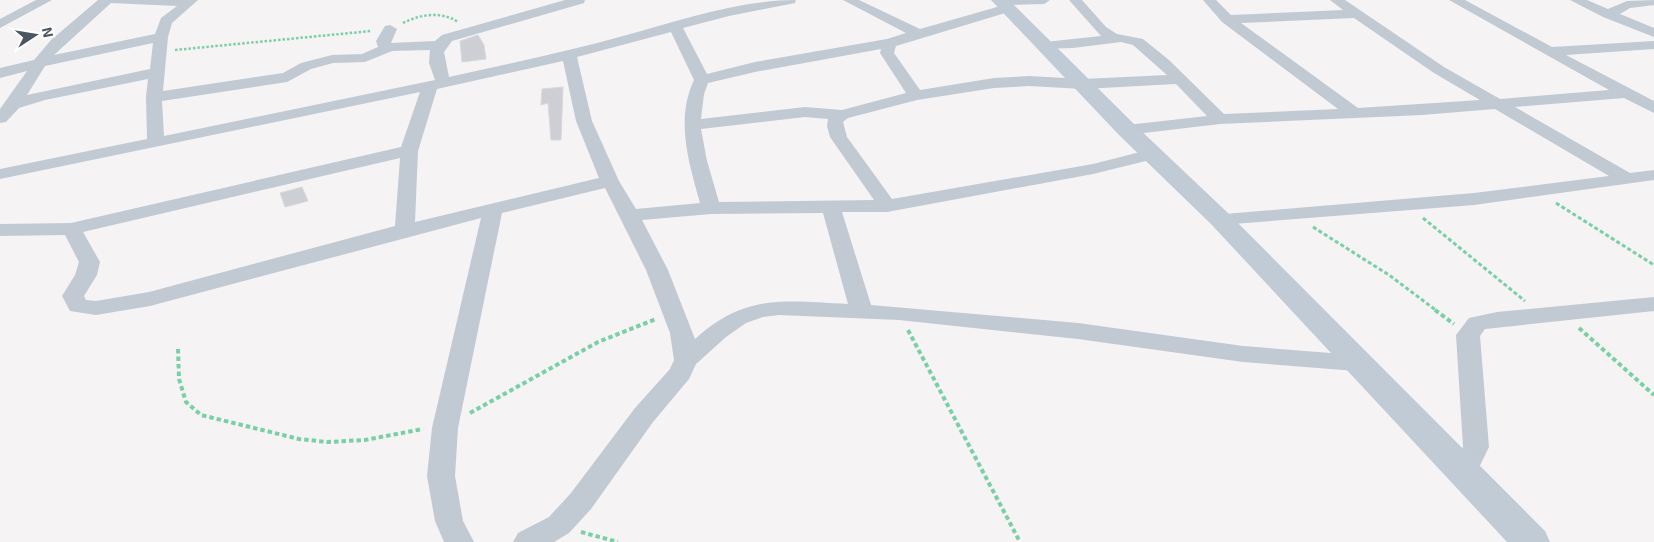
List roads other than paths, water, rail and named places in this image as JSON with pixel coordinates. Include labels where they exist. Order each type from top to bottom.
[{"type":"street","points":[[0,24],[46,0]]},
{"type":"street","points":[[0,118],[13,105],[39,63],[56,42],[106,0]]},
{"type":"street","points":[[115,0],[190,1]]},
{"type":"street","points":[[522,16],[524,0]]},
{"type":"street","points":[[154,97],[288,77],[306,66],[332,59],[365,58],[389,47],[438,44],[466,31],[579,0]]},
{"type":"street","points":[[0,174],[306,113],[569,55],[675,26],[726,6],[790,0]]},
{"type":"street","points":[[849,0],[918,34]]},
{"type":"street","points":[[711,208],[695,156],[694,125],[697,88],[702,80],[755,67],[888,43],[1002,3],[1044,0]]},
{"type":"street","points":[[1075,0],[1101,30],[1114,39]]},
{"type":"street","points":[[1209,0],[1227,19],[1354,113]]},
{"type":"street","points":[[1336,0],[1439,70],[1626,178]]},
{"type":"street","points":[[1455,0],[1654,108]]},
{"type":"street","points":[[1576,0],[1654,33]]},
{"type":"street","points":[[156,142],[154,97],[160,45],[166,21],[190,1]]},
{"type":"street","points":[[1608,14],[1627,5],[1654,1]]},
{"type":"street","points":[[1002,3],[1127,130],[1220,219],[1356,363],[1531,542]]},
{"type":"street","points":[[1227,19],[1356,14]]},
{"type":"street","points":[[675,26],[702,80]]},
{"type":"street","points":[[389,47],[384,45],[383,41],[390,28]]},
{"type":"street","points":[[1045,46],[1128,38],[1138,42],[1181,79],[1220,119]]},
{"type":"street","points":[[888,43],[887,53],[916,95]]},
{"type":"street","points":[[405,230],[410,151],[437,83],[435,52],[438,44]]},
{"type":"street","points":[[0,73],[39,63],[160,45]]},
{"type":"street","points":[[1552,51],[1654,45]]},
{"type":"street","points":[[569,55],[584,121],[610,181],[630,215],[657,270],[682,333],[686,360]]},
{"type":"street","points":[[13,105],[41,96],[158,72]]},
{"type":"street","points":[[694,125],[805,112],[842,115],[916,95],[1018,81],[1083,84],[1181,79]]},
{"type":"street","points":[[1127,130],[1220,119],[1496,104],[1628,93]]},
{"type":"street","points":[[842,115],[835,120],[839,137],[887,206]]},
{"type":"street","points":[[0,230],[72,228],[410,151]]},
{"type":"street","points":[[630,215],[711,208],[887,206],[1093,169],[1152,154]]},
{"type":"street","points":[[1220,219],[1293,215],[1539,192],[1654,175]]},
{"type":"street","points":[[72,228],[90,262],[90,272],[73,296],[78,306],[96,308],[150,299],[405,230],[610,181]]},
{"type":"street","points":[[831,207],[862,312]]},
{"type":"street","points":[[459,542],[449,521],[441,476],[446,426],[494,208]]},
{"type":"street","points":[[1463,472],[1476,447],[1476,423],[1468,335],[1477,323],[1654,304]]},
{"type":"street","points":[[528,542],[558,525],[581,501],[644,415],[680,373],[686,360],[730,322],[760,310],[779,308],[899,313],[1078,331],[1243,354],[1356,363]]}]
